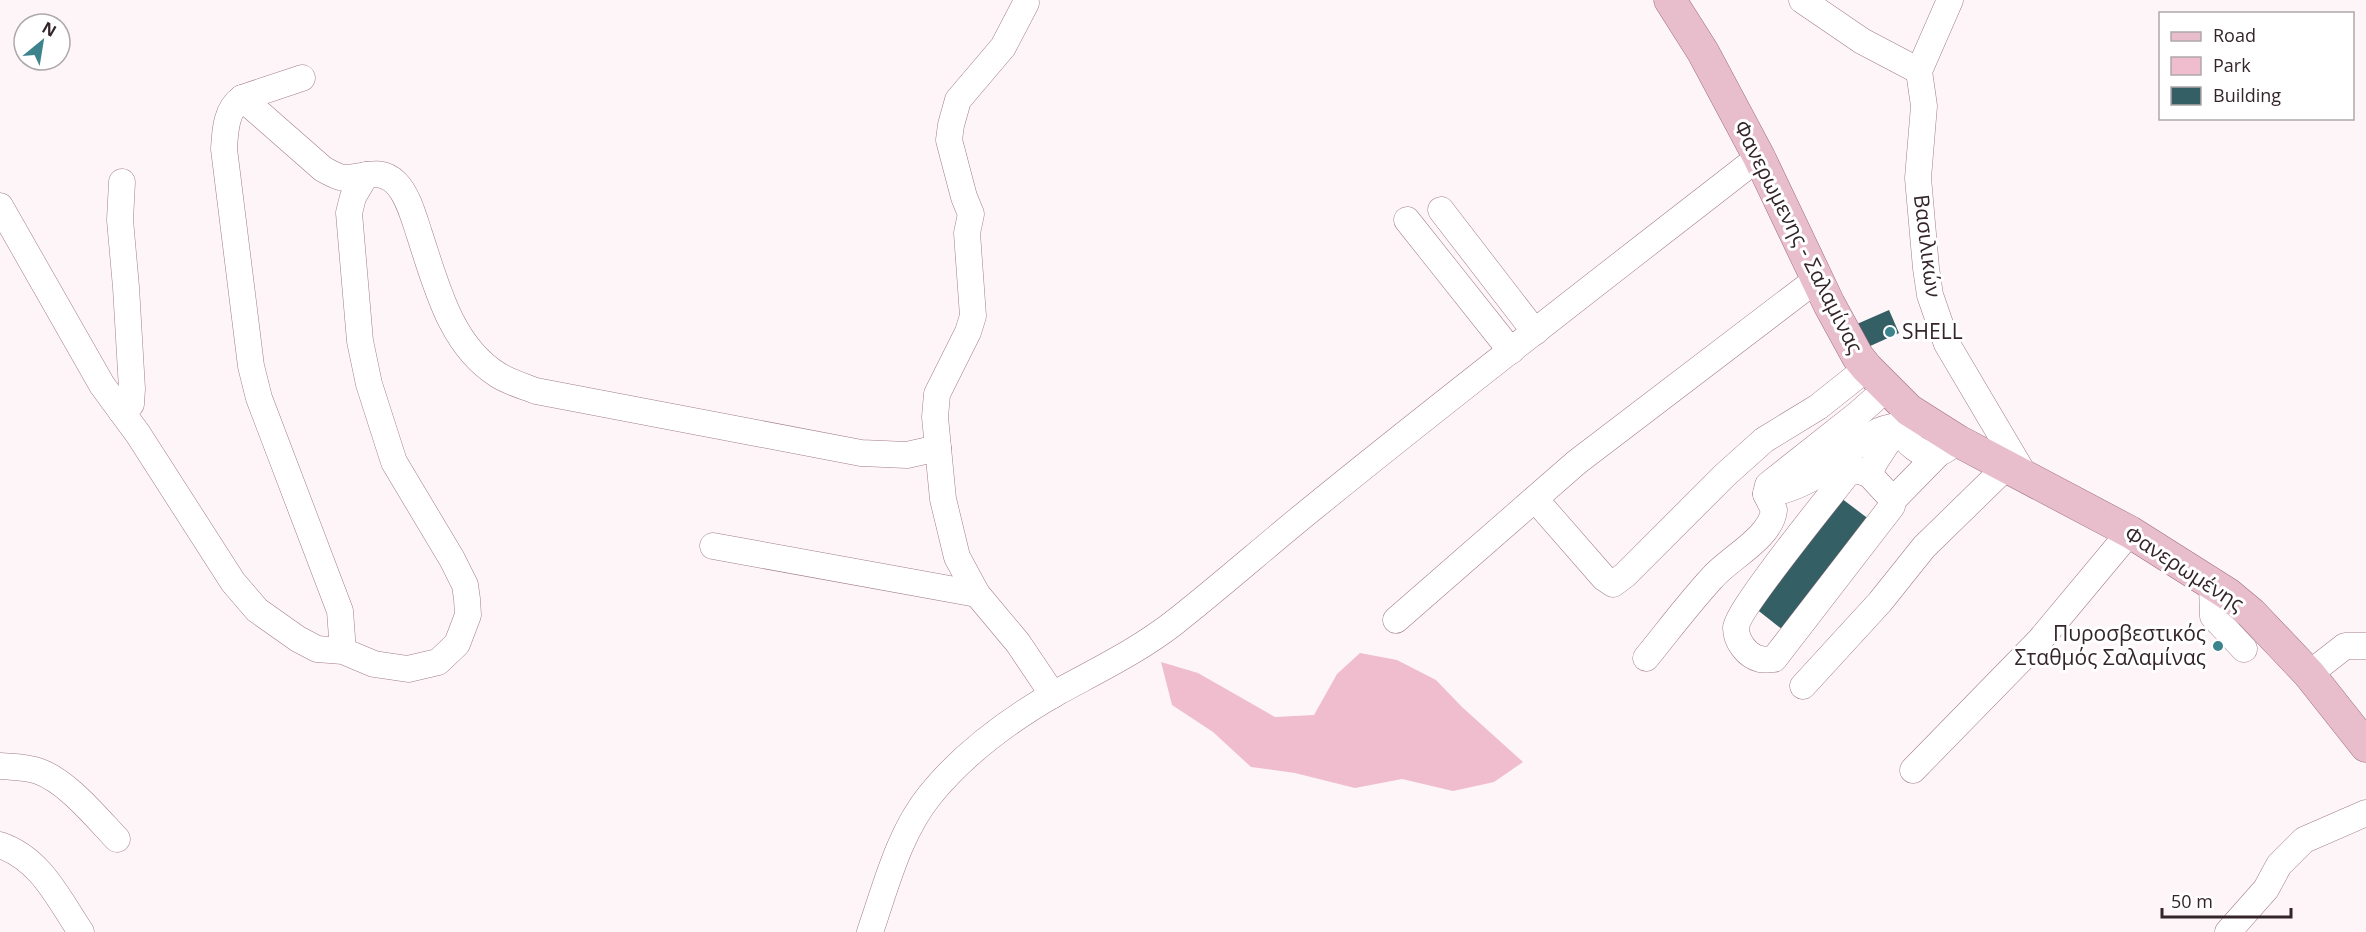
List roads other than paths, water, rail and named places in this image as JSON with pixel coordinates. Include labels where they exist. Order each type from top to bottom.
[{"type":"main road","name":"Φανερωμενης - Σαλαμίνας","points":[[1670,0],[1703,52],[1759,157],[1817,279],[1858,357],[1877,378],[1904,418],[1948,447],[2016,472]]},
{"type":"main road","name":"Φανερωμένης","points":[[2016,472],[2130,532],[2212,584],[2252,614],[2309,674],[2366,746]]},
{"type":"street","points":[[1802,0],[1862,41],[1919,71],[1950,0]]},
{"type":"street","points":[[1026,3],[1003,47],[958,100],[951,125],[949,140],[964,197],[971,214],[967,233],[972,316],[968,332],[937,394],[935,417],[943,499],[957,556],[977,594],[1018,642],[1053,695]]},
{"type":"street","name":"Βασιλικών","points":[[1919,71],[1924,106],[1918,178],[1930,295],[1947,344],[2016,472]]},
{"type":"street","points":[[302,78],[242,98],[232,108],[225,126],[224,149],[251,366],[259,398],[339,611],[343,651]]},
{"type":"street","points":[[242,98],[323,169],[343,178],[380,173],[399,185],[412,212],[443,304],[456,330],[467,348],[484,366],[500,377],[536,391],[861,453],[907,455],[938,448]]},
{"type":"street","points":[[870,932],[901,844],[929,795],[960,762],[992,735],[1053,695],[1121,658],[1173,624],[1314,507],[1759,157]]},
{"type":"street","points":[[0,206],[102,385],[233,582],[257,610],[298,639],[317,649],[343,651],[374,664],[408,669],[438,662],[457,644],[468,615],[465,585],[422,506],[394,462],[369,384],[360,341],[349,213],[353,197],[366,175]]},
{"type":"street","points":[[121,411],[131,404],[132,389],[120,220],[122,182]]},
{"type":"street","points":[[1441,210],[1535,332]]},
{"type":"street","points":[[1407,220],[1511,351]]},
{"type":"street","points":[[1396,620],[1577,462],[1817,279]]},
{"type":"street","points":[[1535,499],[1604,578],[1613,584],[1764,440],[1818,407],[1877,378]]},
{"type":"street","points":[[1646,658],[1714,576],[1737,558],[1771,523],[1774,510],[1766,494],[1768,485],[1859,413],[1877,378]]},
{"type":"street","points":[[1766,494],[1795,486],[1834,464],[1869,435],[1904,418]]},
{"type":"street","points":[[1869,474],[1904,418]]},
{"type":"street","points":[[1893,500],[1869,474],[1856,470],[1847,474],[1763,584],[1740,618],[1736,628],[1739,642],[1747,652],[1760,659],[1774,659],[1892,506],[1893,500],[1948,447]]},
{"type":"street","points":[[1803,686],[1880,602],[1924,547],[2016,472]]},
{"type":"street","points":[[1913,770],[2040,640],[2130,532]]},
{"type":"street","points":[[713,546],[977,594]]},
{"type":"street","points":[[2212,584],[2213,616],[2244,649]]},
{"type":"street","points":[[2309,674],[2344,646],[2366,646]]},
{"type":"street","points":[[0,766],[38,771],[52,779],[73,795],[117,838]]},
{"type":"street","points":[[2228,932],[2266,889],[2279,865],[2304,840],[2366,813]]},
{"type":"street","points":[[0,845],[23,855],[34,864],[81,932]]},
{"type":"place","name":"SHELL","points":[[1890,332]]},
{"type":"place","name":"Πυροσβεστικός Σταθμός Σαλαμίνας","points":[[2218,646]]}]
